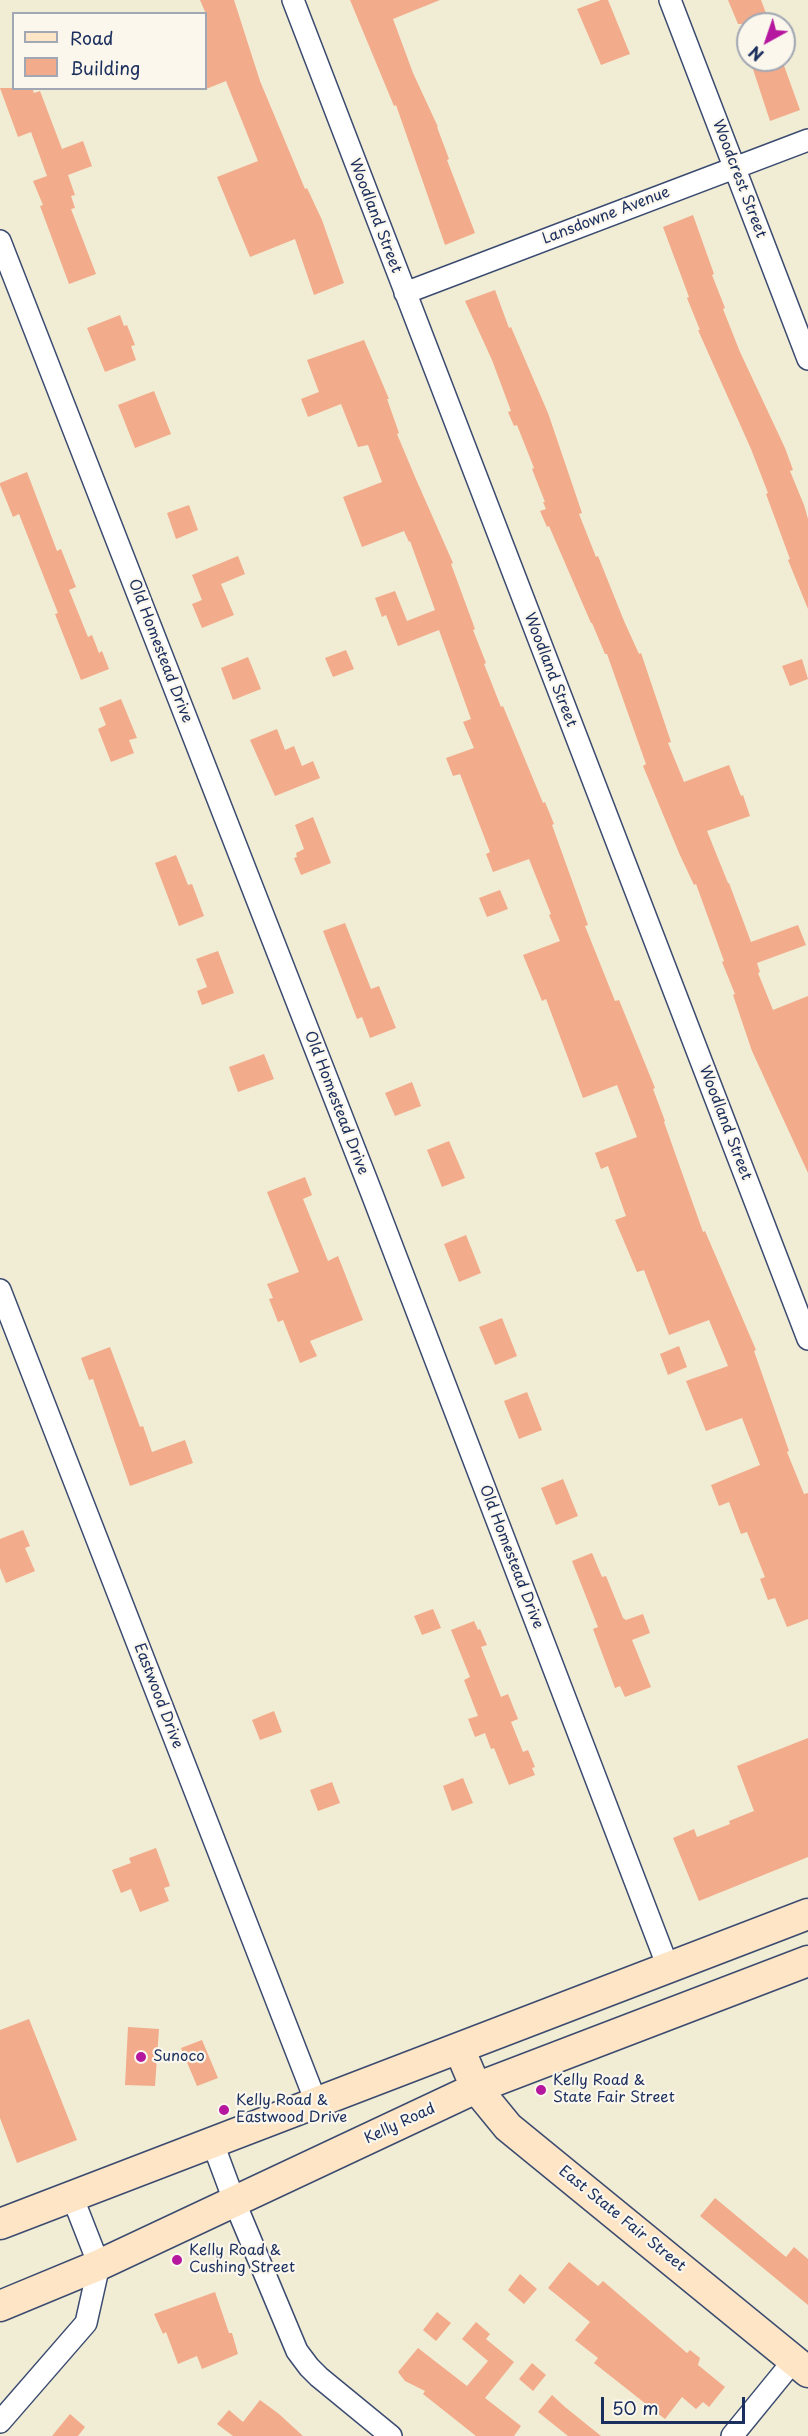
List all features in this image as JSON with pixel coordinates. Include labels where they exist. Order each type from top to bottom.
[{"type":"street","name":"Woodland Street","points":[[293,0],[808,1339]]},
{"type":"street","name":"Woodcrest Street","points":[[670,0],[808,359]]},
{"type":"street","name":"Lansdowne Avenue","points":[[405,294],[808,140]]},
{"type":"street","name":"Old Homestead Drive","points":[[0,242],[376,1205],[668,1967]]},
{"type":"street","name":"Eastwood Drive","points":[[0,1290],[316,2102]]},
{"type":"street","points":[[0,2224],[808,1914]]},
{"type":"street","name":"Kelly Road","points":[[0,2306],[99,2265],[235,2203],[476,2088],[808,1961]]},
{"type":"street","name":"East State Fair Street","points":[[459,2048],[476,2088],[508,2127],[801,2366]]},
{"type":"street","points":[[212,2141],[235,2203],[297,2351],[319,2377],[390,2436]]},
{"type":"street","points":[[0,2422],[86,2324],[99,2265],[72,2196]]},
{"type":"street","points":[[732,2436],[801,2366]]},
{"type":"building","points":[[200,0],[234,0],[260,81],[305,189],[307,188],[322,220],[344,283],[314,295],[295,239],[250,257],[217,177],[258,161],[226,81],[207,89],[207,12]]},
{"type":"building","points":[[350,0],[440,0],[393,19],[413,73],[438,127],[449,159],[447,160],[475,233],[445,245],[396,105],[394,106]]},
{"type":"building","points":[[601,0],[608,0],[630,54],[601,65],[577,9]]},
{"type":"building","points":[[728,0],[761,0],[766,12],[736,12],[736,19]]},
{"type":"building","points":[[754,72],[786,72],[800,110],[770,121]]},
{"type":"building","points":[[0,88],[33,90],[34,93],[40,91],[62,149],[83,141],[92,166],[68,175],[75,195],[71,196],[75,208],[71,209],[96,274],[69,284],[33,181],[47,176],[31,132],[18,137]]},
{"type":"building","points":[[693,215],[725,308],[723,309],[740,352],[785,448],[793,470],[790,471],[804,505],[808,519],[808,609],[788,560],[790,559],[766,494],[768,493],[751,449],[698,330],[700,330],[687,298],[689,297],[663,227]]},
{"type":"building","points":[[495,290],[509,328],[511,327],[548,413],[582,513],[579,514],[596,557],[598,556],[639,654],[641,653],[671,742],[668,743],[684,782],[729,765],[741,796],[743,795],[750,816],[707,831],[751,942],[798,925],[806,945],[757,963],[760,972],[758,973],[773,1010],[808,996],[808,1173],[752,1051],[733,995],[735,994],[722,962],[724,961],[696,884],[694,885],[679,853],[643,766],[646,764],[607,654],[605,654],[549,526],[547,527],[540,511],[546,509],[532,469],[534,468],[517,425],[514,426],[508,412],[511,411],[492,360],[465,301]]},
{"type":"building","points":[[120,315],[135,345],[131,346],[136,360],[105,372],[87,328]]},
{"type":"building","points":[[364,340],[389,399],[387,399],[399,433],[397,434],[453,563],[451,564],[486,663],[484,664],[554,824],[552,825],[588,925],[585,926],[615,1001],[619,1000],[655,1088],[653,1089],[664,1122],[703,1232],[705,1231],[756,1350],[754,1351],[789,1451],[787,1452],[804,1494],[808,1493],[808,1619],[787,1627],[775,1598],[768,1600],[760,1579],[765,1577],[747,1532],[741,1534],[729,1502],[719,1506],[711,1485],[760,1465],[742,1418],[706,1431],[686,1381],[728,1366],[709,1320],[669,1335],[644,1270],[637,1272],[615,1220],[626,1216],[608,1166],[601,1169],[595,1153],[637,1137],[617,1085],[583,1098],[546,999],[542,1001],[523,955],[560,941],[549,915],[551,914],[529,859],[493,872],[486,854],[490,852],[460,774],[453,776],[446,758],[474,748],[463,722],[471,719],[439,630],[398,646],[386,615],[382,617],[375,598],[395,591],[407,621],[435,610],[410,541],[404,531],[362,547],[343,497],[382,482],[368,445],[358,447],[341,404],[308,417],[301,399],[319,392],[307,360]]},
{"type":"building","points":[[154,391],[171,434],[135,448],[118,405]]},
{"type":"building","points":[[27,472],[57,551],[61,549],[76,587],[69,590],[88,637],[92,635],[109,669],[81,680],[55,614],[58,613],[19,514],[13,517],[0,485],[0,483]]},
{"type":"building","points":[[189,505],[198,530],[176,539],[167,513]]},
{"type":"building","points":[[238,556],[245,574],[221,584],[234,615],[202,628],[192,604],[202,600],[192,575]]},
{"type":"building","points":[[346,650],[354,669],[333,677],[325,658]]},
{"type":"building","points":[[248,657],[261,689],[233,700],[221,668]]},
{"type":"building","points":[[802,659],[808,679],[790,686],[782,666]]},
{"type":"building","points":[[121,699],[137,738],[129,740],[134,753],[111,762],[98,729],[106,725],[99,708]]},
{"type":"building","points":[[277,729],[285,750],[294,746],[302,766],[313,761],[320,778],[275,796],[250,740]]},
{"type":"building","points":[[313,817],[331,863],[301,875],[294,858],[297,857],[296,853],[304,849],[295,825]]},
{"type":"building","points":[[176,855],[188,885],[192,884],[204,916],[179,926],[155,863]]},
{"type":"building","points":[[500,890],[508,909],[487,917],[479,898]]},
{"type":"building","points":[[345,923],[371,989],[379,986],[396,1028],[370,1038],[362,1017],[357,1019],[323,931]]},
{"type":"building","points":[[218,951],[234,993],[202,1005],[197,991],[207,987],[196,959]]},
{"type":"building","points":[[264,1054],[274,1079],[238,1092],[229,1067]]},
{"type":"building","points":[[412,1082],[421,1106],[395,1116],[385,1093]]},
{"type":"building","points":[[449,1141],[465,1178],[442,1187],[427,1150]]},
{"type":"building","points":[[305,1177],[312,1195],[303,1199],[328,1261],[338,1256],[363,1320],[310,1341],[317,1356],[300,1363],[283,1320],[278,1322],[269,1299],[273,1298],[267,1284],[299,1272],[267,1192]]},
{"type":"building","points":[[466,1235],[481,1273],[459,1282],[444,1244]]},
{"type":"building","points":[[502,1318],[517,1356],[495,1365],[479,1327]]},
{"type":"building","points":[[679,1346],[687,1367],[668,1375],[660,1354]]},
{"type":"building","points":[[110,1347],[140,1427],[143,1426],[152,1452],[185,1440],[193,1463],[130,1486],[93,1379],[89,1380],[81,1358]]},
{"type":"building","points":[[527,1392],[542,1430],[519,1439],[504,1401]]},
{"type":"building","points":[[563,1479],[578,1516],[556,1525],[541,1488]]},
{"type":"building","points":[[23,1530],[30,1546],[25,1548],[35,1571],[6,1583],[0,1568],[0,1539]]},
{"type":"building","points":[[592,1553],[602,1577],[606,1576],[623,1618],[626,1620],[643,1614],[650,1633],[632,1640],[651,1687],[625,1697],[620,1686],[615,1688],[593,1629],[598,1627],[572,1561]]},
{"type":"building","points":[[433,1609],[441,1628],[422,1635],[414,1616]]},
{"type":"building","points":[[474,1621],[487,1645],[481,1647],[501,1697],[508,1694],[518,1719],[511,1722],[523,1752],[528,1750],[535,1767],[532,1768],[535,1775],[509,1785],[494,1748],[491,1749],[485,1733],[475,1737],[468,1719],[478,1716],[464,1680],[470,1677],[451,1630]]},
{"type":"building","points":[[274,1711],[282,1732],[260,1740],[252,1720]]},
{"type":"building","points":[[808,1738],[808,1857],[699,1901],[673,1838],[694,1829],[697,1837],[730,1824],[729,1821],[754,1811],[737,1766]]},
{"type":"building","points":[[463,1778],[473,1803],[452,1811],[443,1786]]},
{"type":"building","points":[[332,1782],[340,1803],[318,1811],[310,1790]]},
{"type":"building","points":[[156,1848],[170,1886],[164,1888],[169,1901],[140,1912],[131,1889],[121,1893],[112,1870],[131,1863],[129,1858]]},
{"type":"building","points":[[29,2019],[77,2140],[17,2163],[0,2118],[0,2030]]},
{"type":"building","points":[[128,2027],[159,2029],[155,2086],[125,2085]]},
{"type":"building","points":[[202,2040],[218,2078],[197,2086],[181,2048]]},
{"type":"building","points":[[715,2198],[786,2257],[794,2247],[808,2259],[808,2305],[700,2216]]},
{"type":"building","points":[[569,2262],[598,2286],[603,2281],[687,2353],[690,2350],[700,2358],[698,2365],[725,2387],[709,2407],[703,2402],[696,2409],[682,2397],[665,2419],[594,2363],[598,2358],[575,2340],[590,2322],[548,2288]]},
{"type":"building","points":[[520,2274],[537,2289],[524,2304],[508,2290]]},
{"type":"building","points":[[215,2292],[238,2354],[202,2369],[197,2356],[178,2364],[166,2332],[163,2334],[154,2314]]},
{"type":"building","points":[[437,2312],[451,2323],[436,2341],[423,2330]]},
{"type":"building","points":[[476,2322],[490,2334],[486,2339],[514,2362],[485,2398],[521,2426],[514,2436],[476,2436],[423,2394],[425,2391],[405,2381],[398,2372],[418,2348],[467,2386],[488,2361],[462,2339]]},
{"type":"building","points":[[532,2363],[546,2375],[533,2391],[519,2379]]},
{"type":"building","points":[[552,2395],[601,2436],[568,2436],[538,2412]]},
{"type":"building","points":[[260,2400],[303,2436],[233,2436],[217,2424],[229,2410],[243,2422]]},
{"type":"building","points":[[70,2414],[85,2427],[78,2436],[52,2436]]},
{"type":"place","name":"Sunoco","points":[[141,2057]]},
{"type":"place","name":"Kelly Road & State Fair Street","points":[[541,2090]]},
{"type":"place","name":"Kelly Road & Eastwood Drive","points":[[224,2110]]},
{"type":"place","name":"Kelly Road & Cushing Street","points":[[177,2260]]}]
